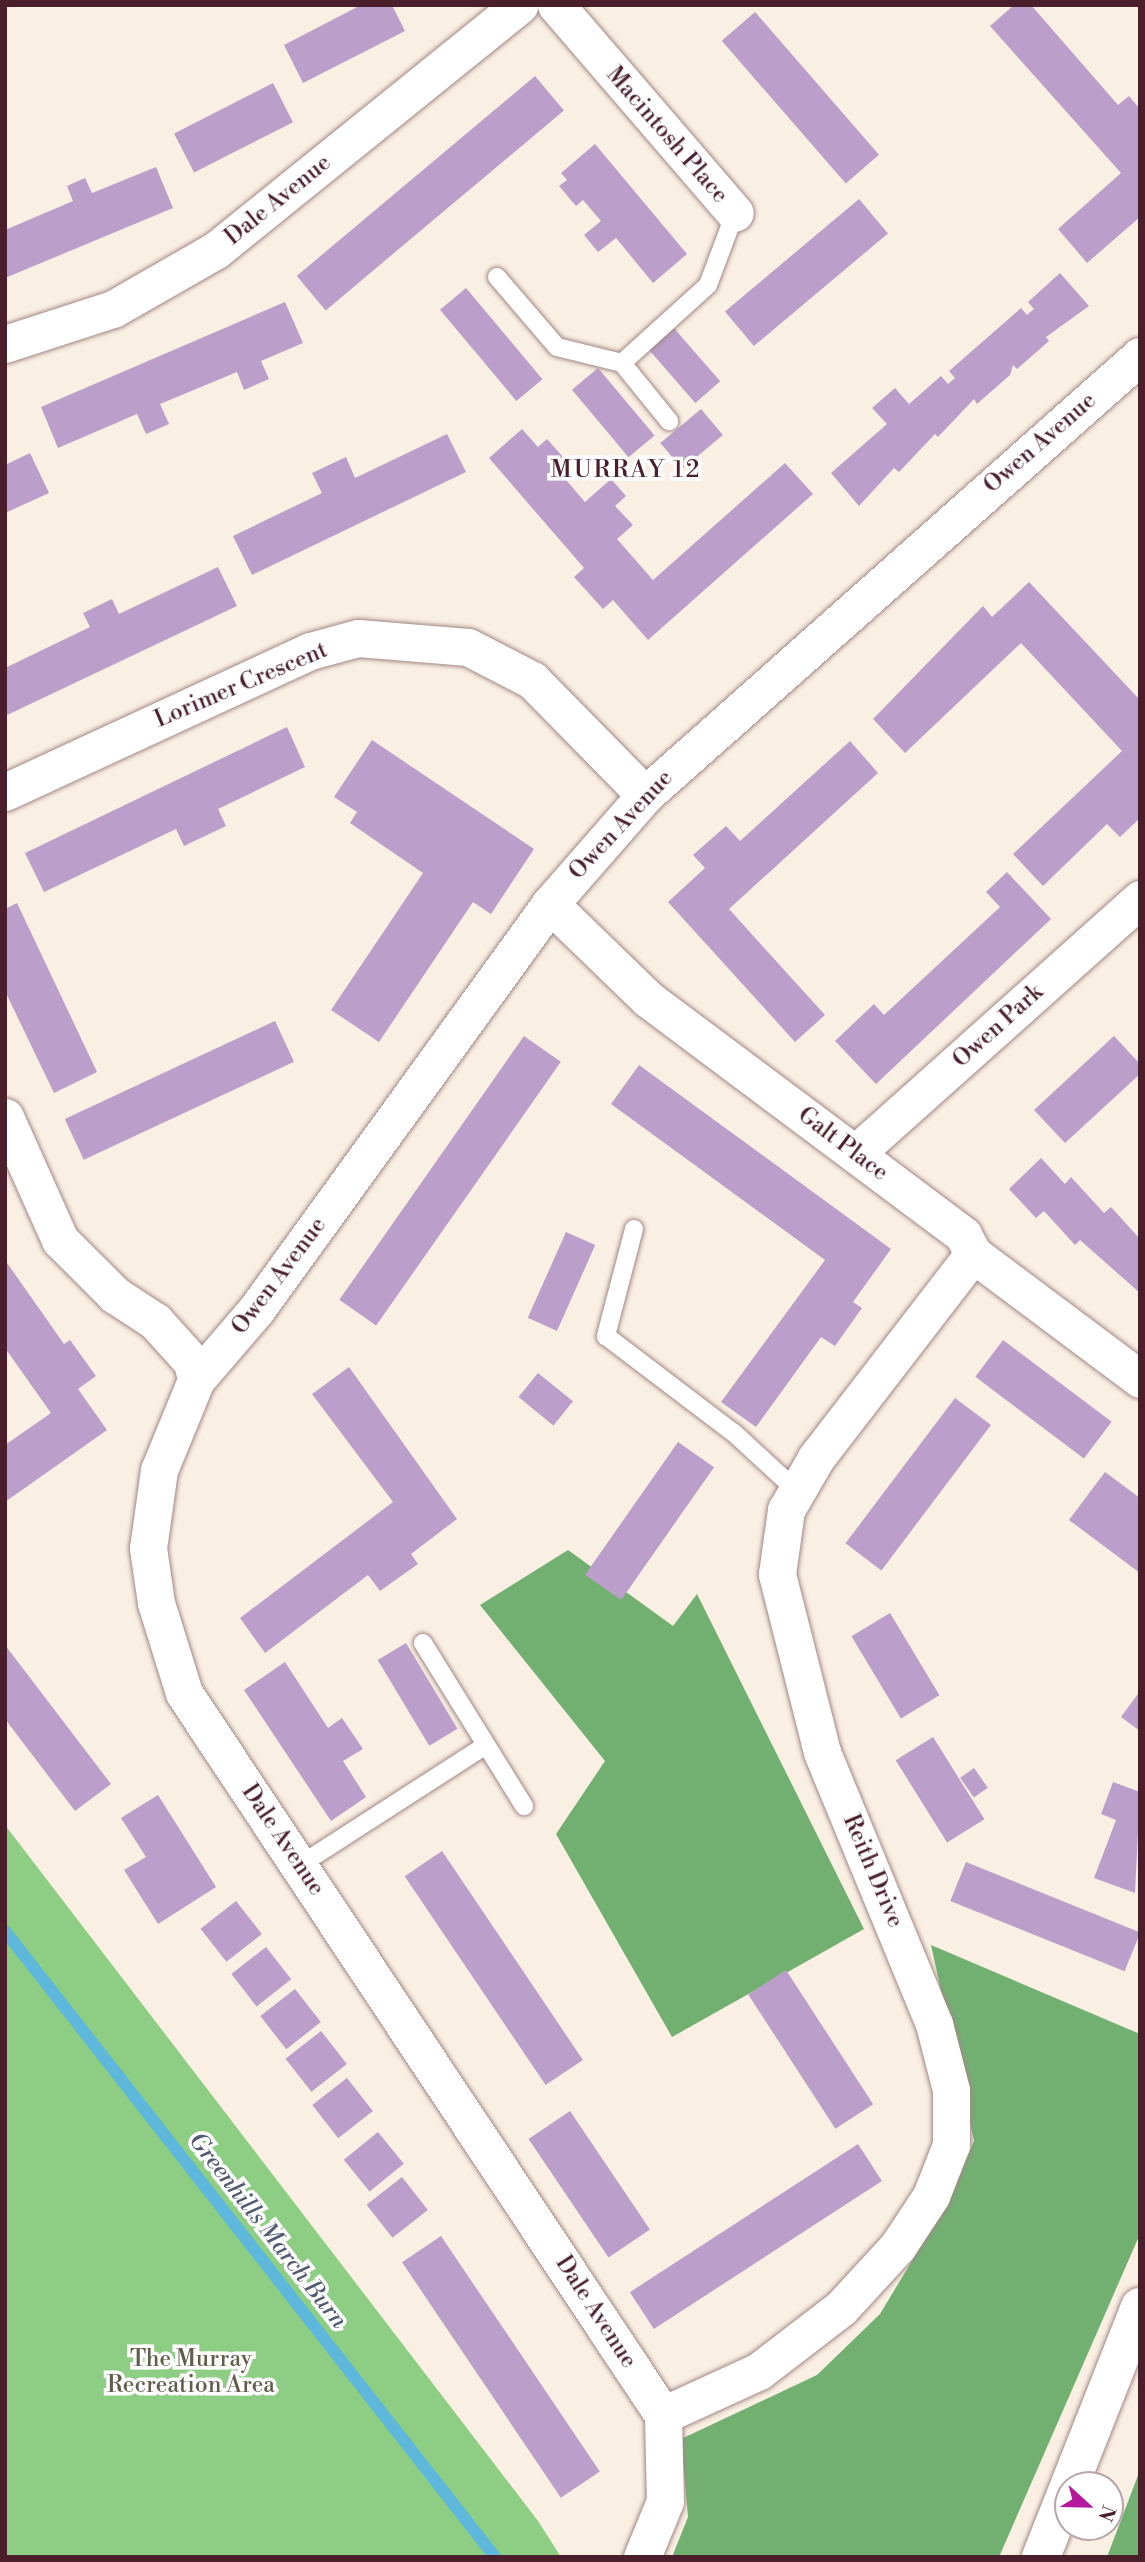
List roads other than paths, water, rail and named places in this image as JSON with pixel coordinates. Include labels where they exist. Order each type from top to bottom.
[{"type":"street","name":"Dale Avenue","points":[[5,344],[113,309],[216,250],[520,5]]},
{"type":"street","name":"Macintosh Place","points":[[556,5],[735,213]]},
{"type":"street","name":"Owen Avenue","points":[[196,1380],[256,1310],[550,904],[645,795],[1140,356]]},
{"type":"street","name":"Lorimer Crescent","points":[[5,792],[310,651],[358,638],[468,648],[532,680],[645,795]]},
{"type":"street","name":"Owen Park","points":[[856,1153],[1140,899]]},
{"type":"street","name":"Galt Place","points":[[550,904],[648,999],[963,1235],[973,1254],[1140,1379]]},
{"type":"street","points":[[5,1117],[60,1240],[184,1350],[196,1380]]},
{"type":"street","name":"Reith Drive","points":[[663,2416],[759,2371],[841,2308],[903,2238],[931,2196],[951,2145],[951,2090],[934,2024],[822,1752],[795,1666],[777,1574],[786,1510],[797,1491],[973,1254]]},
{"type":"street","name":"Dale Avenue","points":[[196,1380],[159,1470],[148,1548],[156,1603],[184,1693],[663,2416]]},
{"type":"street","points":[[1041,2557],[1140,2307]]},
{"type":"street","points":[[642,2557],[665,2501],[663,2416]]},
{"type":"lane","name":"Macintosh Place","points":[[622,363],[708,285],[735,213]]},
{"type":"lane","points":[[497,277],[557,346],[622,363],[669,421]]},
{"type":"lane","points":[[634,1229],[606,1336],[734,1433],[797,1491]]},
{"type":"lane","points":[[424,1643],[524,1806]]},
{"type":"lane","points":[[300,1866],[486,1745]]},
{"type":"waterway","name":"Greenhills March Burn","points":[[5,1931],[495,2557]]},
{"type":"district","name":"MURRAY 12","points":[[626,471]]},
{"type":"park label","name":"The Murray Recreation Area","points":[[191,2372]]}]
